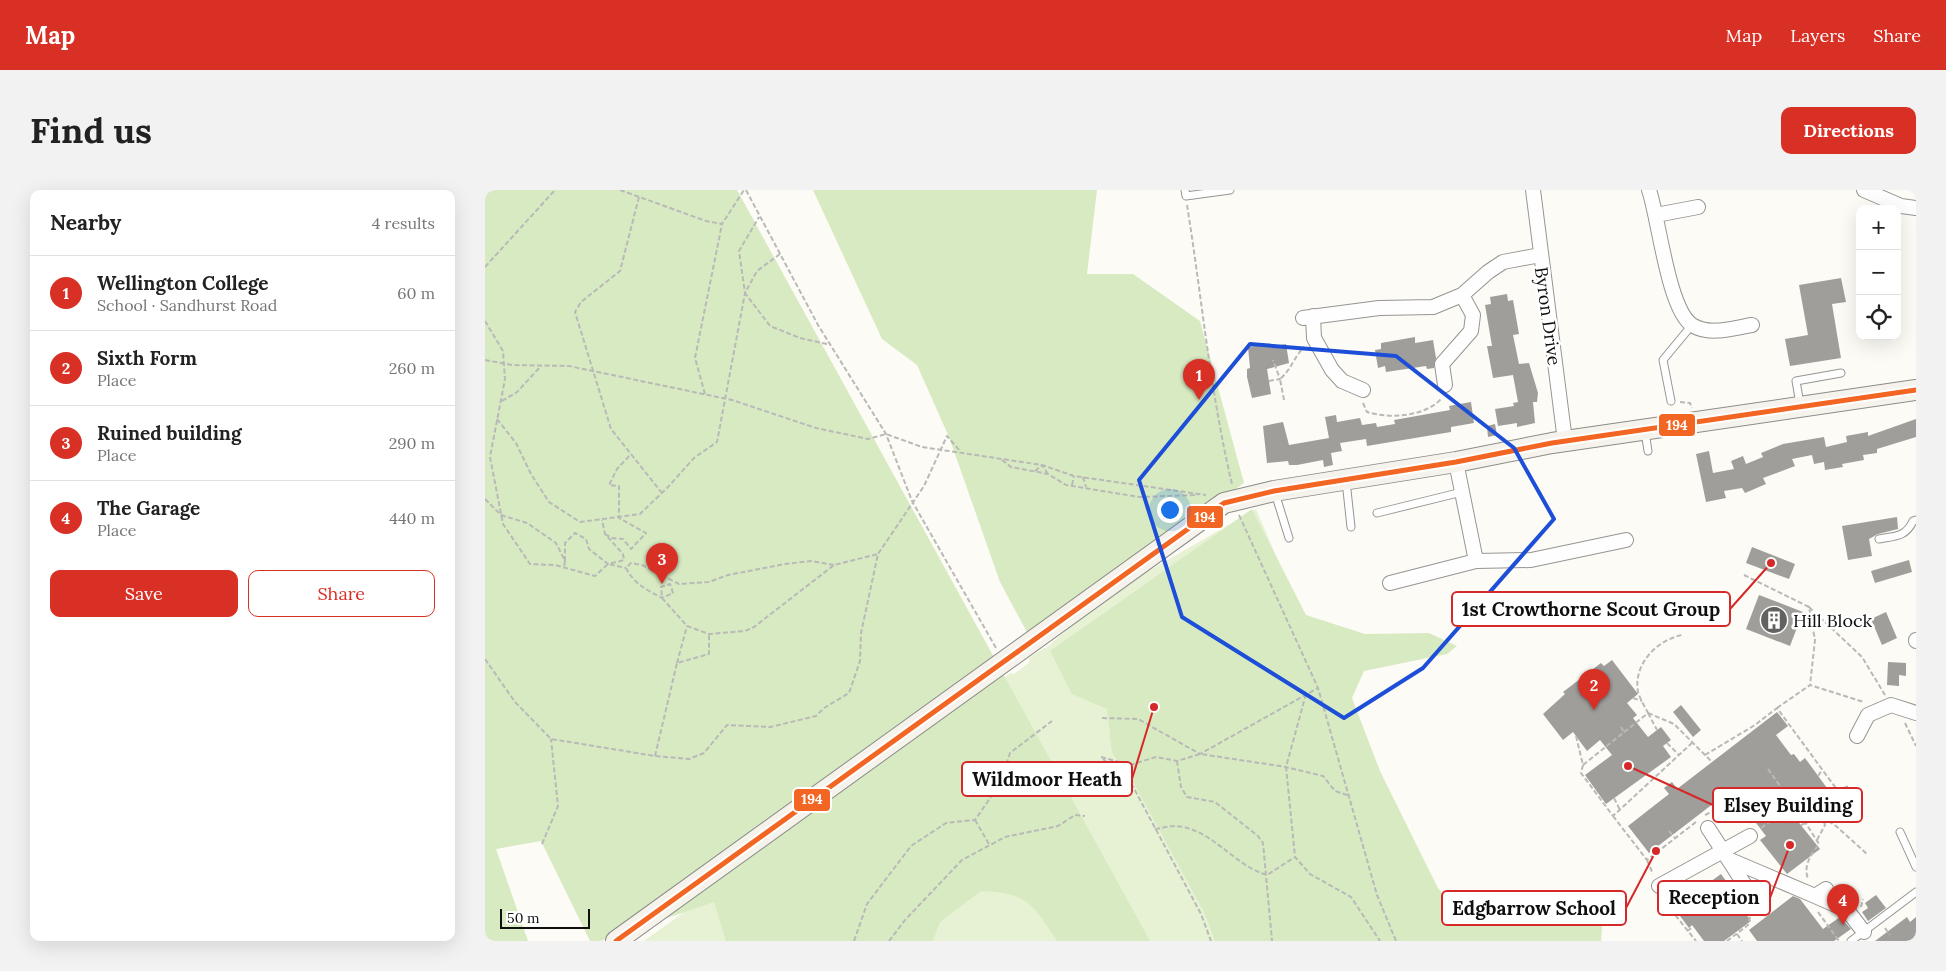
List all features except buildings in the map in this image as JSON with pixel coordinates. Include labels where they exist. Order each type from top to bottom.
[{"type":"street","name":"Byron Drive","points":[[1533,190],[1565,442]]},
{"type":"street","points":[[1649,190],[1657,215],[1660,242],[1674,294],[1684,317],[1692,325],[1713,331],[1752,326]]},
{"type":"street","points":[[1865,190],[1901,206],[1916,208]]},
{"type":"street","points":[[1657,215],[1698,207]]},
{"type":"street","points":[[1360,388],[1342,381],[1332,370],[1315,340],[1308,317],[1379,308],[1433,307],[1462,295],[1488,272],[1503,262],[1540,255]]},
{"type":"street","points":[[1445,384],[1442,364],[1471,331],[1473,315],[1462,295]]},
{"type":"street","points":[[616,941],[1011,659],[1224,503],[1235,504],[1274,491],[1346,478],[1456,462],[1644,429],[1916,390]]},
{"type":"street","points":[[1456,462],[1476,562]]},
{"type":"street","points":[[1390,583],[1476,562],[1531,560],[1626,540]]},
{"type":"street","points":[[1857,736],[1868,715],[1873,713],[1895,706],[1916,713]]},
{"type":"street","points":[[1702,825],[1725,855],[1752,896]]},
{"type":"street","points":[[1659,886],[1725,855],[1753,830]]},
{"type":"street","points":[[1725,855],[1820,892],[1847,910],[1864,932]]},
{"type":"lane","points":[[1185,193],[1230,190]]},
{"type":"lane","points":[[1671,401],[1663,360],[1692,325]]},
{"type":"lane","points":[[1801,407],[1796,381],[1841,373]]},
{"type":"lane","points":[[1644,429],[1648,451]]},
{"type":"lane","points":[[1346,478],[1351,527]]},
{"type":"lane","points":[[1274,491],[1289,538]]},
{"type":"lane","points":[[1377,513],[1462,492]]},
{"type":"lane","points":[[1879,539],[1903,535],[1916,520]]},
{"type":"lane","points":[[1900,832],[1916,867]]},
{"type":"lane","points":[[1851,941],[1916,892]]},
{"type":"path","points":[[485,267],[555,190]]},
{"type":"path","points":[[620,190],[706,221],[722,224]]},
{"type":"path","points":[[705,394],[695,358],[722,224],[745,190],[832,346],[886,434],[912,501],[1011,659]]},
{"type":"path","points":[[1185,193],[1197,265],[1209,368],[1235,504],[1318,688],[1351,796],[1377,895],[1397,941]]},
{"type":"path","points":[[639,197],[620,271],[581,302],[575,312],[611,429],[662,493]]},
{"type":"path","points":[[497,419],[516,443],[531,474],[549,502],[580,522],[640,514],[694,458],[717,442],[745,293],[739,251],[760,216]]},
{"type":"path","points":[[745,293],[757,272],[780,254]]},
{"type":"path","points":[[745,293],[770,326],[800,338],[832,346]]},
{"type":"path","points":[[485,321],[503,351],[505,379],[490,457],[503,524],[529,564],[565,567],[595,576],[608,564],[624,560],[623,554],[605,534],[602,520]]},
{"type":"path","points":[[1269,381],[1280,379],[1290,368],[1298,353],[1315,340]]},
{"type":"path","points":[[485,360],[512,365],[569,366],[725,398],[816,428],[868,439],[886,434],[922,447],[1042,465],[1075,476],[1211,496]]},
{"type":"path","points":[[1273,360],[1280,379],[1284,400]]},
{"type":"path","points":[[501,401],[517,392],[541,366]]},
{"type":"path","points":[[1360,388],[1367,412],[1379,416],[1420,412],[1435,406],[1446,394],[1445,384]]},
{"type":"path","points":[[1671,401],[1690,403],[1692,410]]},
{"type":"path","points":[[485,658],[515,702],[551,739],[655,756],[689,759],[704,753],[727,725],[770,727],[817,716],[824,708],[849,693],[860,661],[861,633],[879,554],[912,501],[924,486],[947,436],[961,452]]},
{"type":"path","points":[[619,518],[619,486],[609,485],[617,469],[631,454]]},
{"type":"path","points":[[1000,459],[1011,467],[1048,474],[1072,485],[1139,497],[1202,495]]},
{"type":"path","points":[[1035,471],[1042,465]]},
{"type":"path","points":[[1042,465],[1048,474]]},
{"type":"path","points":[[1072,485],[1075,476]]},
{"type":"path","points":[[1083,477],[1087,487]]},
{"type":"path","points":[[485,499],[501,515],[527,522],[556,543],[565,561]]},
{"type":"path","points":[[605,534],[612,538],[623,539],[631,549],[646,533],[619,518]]},
{"type":"path","points":[[565,567],[565,543],[575,533],[586,540],[589,549],[608,564],[626,568],[637,582],[648,591],[662,598],[687,626],[709,634],[745,631],[754,627],[834,565]]},
{"type":"path","points":[[626,568],[631,563],[642,565],[671,583],[679,584],[709,582],[728,575],[802,562],[811,561],[834,565],[879,554]]},
{"type":"path","points":[[1744,575],[1809,606],[1861,658],[1895,706],[1916,746]]},
{"type":"path","points":[[662,598],[661,587],[671,583]]},
{"type":"path","points":[[662,598],[673,593],[671,583]]},
{"type":"path","points":[[1705,755],[1755,726],[1810,685],[1815,640],[1809,606]]},
{"type":"path","points":[[655,756],[687,626]]},
{"type":"path","points":[[677,663],[709,654],[709,634]]},
{"type":"path","points":[[1657,730],[1642,701],[1637,680],[1643,661],[1669,638],[1683,635]]},
{"type":"path","points":[[1810,685],[1863,701],[1873,713]]},
{"type":"path","points":[[1211,941],[1201,914],[1130,781],[1101,757],[1130,765],[1156,757],[1177,761],[1200,754],[1318,688]]},
{"type":"path","points":[[1305,694],[1286,767],[1295,858],[1310,874],[1351,897],[1380,941]]},
{"type":"path","points":[[1633,698],[1642,701]]},
{"type":"path","points":[[1777,708],[1838,791]]},
{"type":"path","points":[[1583,765],[1648,713]]},
{"type":"path","points":[[1648,713],[1674,724],[1712,762]]},
{"type":"path","points":[[1102,718],[1138,719],[1200,754],[1286,767],[1323,776],[1335,791],[1351,796]]},
{"type":"path","points":[[854,941],[867,904],[911,846],[945,823],[975,820],[999,785],[1010,753],[1052,721]]},
{"type":"path","points":[[1621,727],[1624,732]]},
{"type":"path","points":[[1576,736],[1583,765],[1581,773],[1647,860],[1672,911],[1696,941]]},
{"type":"path","points":[[542,844],[558,806],[551,739]]},
{"type":"path","points":[[1613,816],[1693,742]]},
{"type":"path","points":[[1667,743],[1679,755]]},
{"type":"path","points":[[1177,761],[1181,787],[1187,797],[1215,802],[1263,843],[1272,941]]},
{"type":"path","points":[[1768,769],[1819,844],[1809,859],[1805,872],[1820,892],[1816,908],[1839,941]]},
{"type":"path","points":[[1818,776],[1822,770]]},
{"type":"path","points":[[1800,814],[1848,786]]},
{"type":"path","points":[[1731,790],[1730,794],[1753,830],[1775,819],[1794,805]]},
{"type":"path","points":[[1614,798],[1620,810]]},
{"type":"path","points":[[1700,814],[1703,817],[1734,800]]},
{"type":"path","points":[[1715,802],[1719,807]]},
{"type":"path","points":[[1817,840],[1825,825],[1818,803]]},
{"type":"path","points":[[889,941],[905,920],[962,860],[1005,837],[1058,826],[1075,814],[1085,816]]},
{"type":"path","points":[[1822,817],[1836,826],[1867,854]]},
{"type":"path","points":[[1775,819],[1780,825]]},
{"type":"path","points":[[975,820],[989,845]]},
{"type":"path","points":[[1688,822],[1691,826]]},
{"type":"path","points":[[1801,825],[1806,823]]},
{"type":"path","points":[[1647,860],[1691,826],[1702,825]]},
{"type":"path","points":[[1155,829],[1175,826],[1194,831],[1221,845],[1254,872],[1267,875],[1295,858]]},
{"type":"path","points":[[1669,830],[1675,838]]},
{"type":"path","points":[[1752,896],[1766,916]]},
{"type":"path","points":[[1727,941],[1748,925],[1752,911],[1752,896]]},
{"type":"path","points":[[1687,931],[1693,927]]},
{"type":"path","points":[[1737,934],[1738,941]]},
{"type":"path","points":[[1737,934],[1742,941]]},
{"type":"highlighted area","points":[[1250,344],[1396,356],[1514,448],[1554,519],[1423,668],[1344,718],[1182,617],[1139,480]]},
{"type":"green space","points":[[485,190],[737,190],[1150,941],[1057,941],[1041,917],[1027,902],[1009,894],[981,891],[940,922],[933,941],[726,941],[714,902],[600,941],[590,941],[541,841],[496,849],[528,941],[485,941]]},
{"type":"green space","points":[[813,190],[1097,190],[1087,274],[1133,274],[1200,321],[1244,483],[1028,634],[1000,582],[949,437],[917,365],[882,339]]},
{"type":"green space","points":[[1252,509],[1306,615],[1365,634],[1429,633],[1457,646],[1447,654],[1364,671],[1352,698],[1380,771],[1438,888],[1460,915],[1488,925],[1572,906],[1603,914],[1601,941],[1215,941],[1204,912],[1131,778],[1112,753],[1107,709],[1072,694],[1050,651]]},
{"type":"green space","points":[[1256,509],[1350,729],[1431,941],[644,941],[1006,679],[1005,677],[1011,673],[1014,674],[1029,663],[1029,658],[1046,648],[1107,595]]},
{"type":"transit line","name":"194","points":[[616,941],[1224,503],[1274,491],[1456,462],[1552,443],[1916,390]]},
{"type":"place","name":"Wellington College","points":[[1199,400]]},
{"type":"place","name":"1st Crowthorne Scout Group","points":[[1771,563]]},
{"type":"place","name":"Ruined building","points":[[662,584]]},
{"type":"place","name":"Hill Block","points":[[1774,620]]},
{"type":"place","name":"Wildmoor Heath","points":[[1154,707]]},
{"type":"place","name":"Sixth Form","points":[[1594,710]]},
{"type":"place","name":"Elsey Building","points":[[1628,766]]},
{"type":"place","name":"Reception","points":[[1790,845]]},
{"type":"place","name":"Edgbarrow School","points":[[1656,851]]},
{"type":"place","name":"The Garage","points":[[1843,925]]}]
